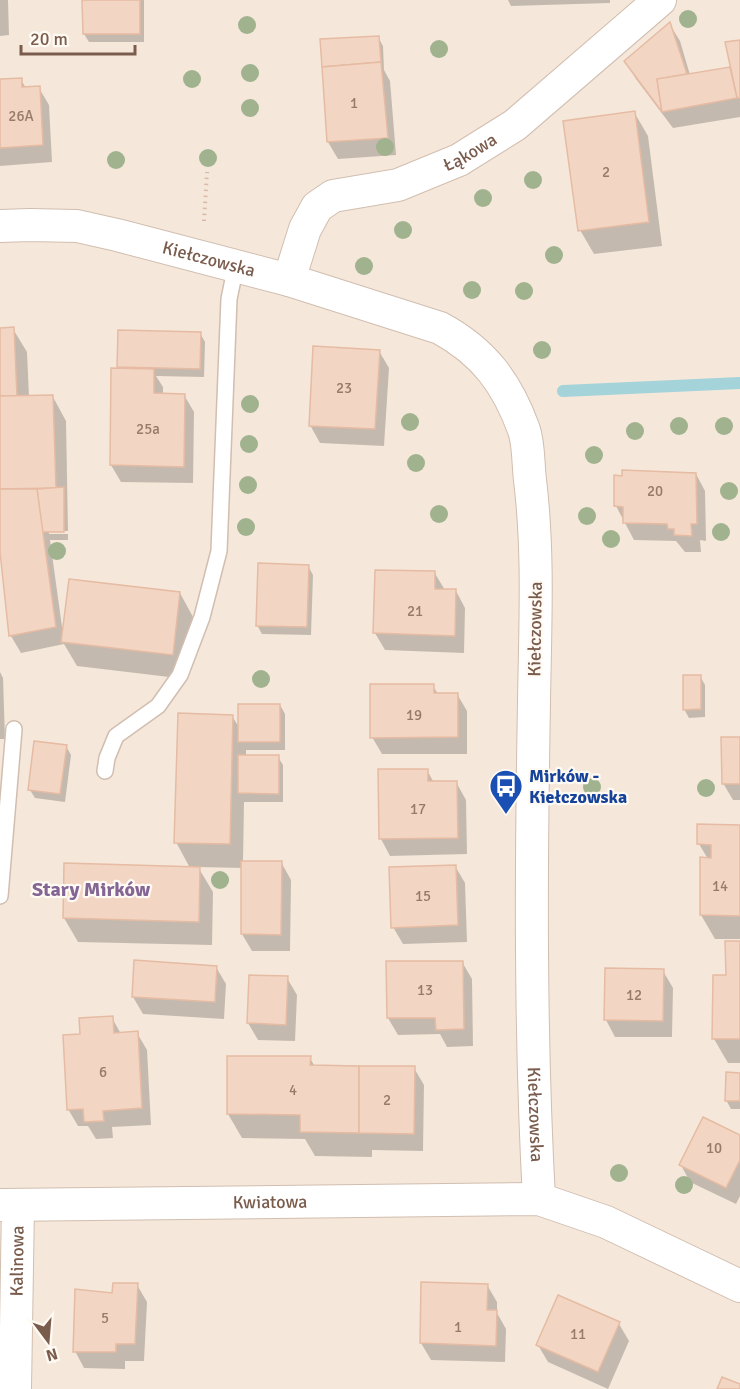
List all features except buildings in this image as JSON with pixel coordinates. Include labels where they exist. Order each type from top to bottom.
[{"type":"street","name":"Łąkowa","points":[[289,280],[305,229],[317,207],[333,196],[398,185],[459,160],[515,124],[660,0]]},
{"type":"street","name":"Kiełczowska","points":[[0,226],[76,226],[146,241],[289,280],[440,328],[477,352],[506,388],[525,433],[536,530],[530,896],[539,1199]]},
{"type":"street","name":"Kwiatowa","points":[[9,1205],[539,1199]]},
{"type":"street","points":[[539,1199],[606,1222],[740,1286]]},
{"type":"street","name":"Kalinowa","points":[[9,1205],[15,1389]]},
{"type":"lane","points":[[105,771],[107,758],[116,736],[158,706],[180,675],[202,617],[219,551],[229,299],[236,265]]},
{"type":"lane","points":[[0,896],[14,729]]},
{"type":"path","points":[[204,224],[207,172]]},
{"type":"shaded area","points":[[0,0],[740,0],[740,1389],[0,1389]]},
{"type":"waterway","points":[[563,391],[740,383]]},
{"type":"place","name":"Mirków - Kiełczowska","points":[[506,815]]},
{"type":"district","name":"Stary Mirków","points":[[91,889]]}]
